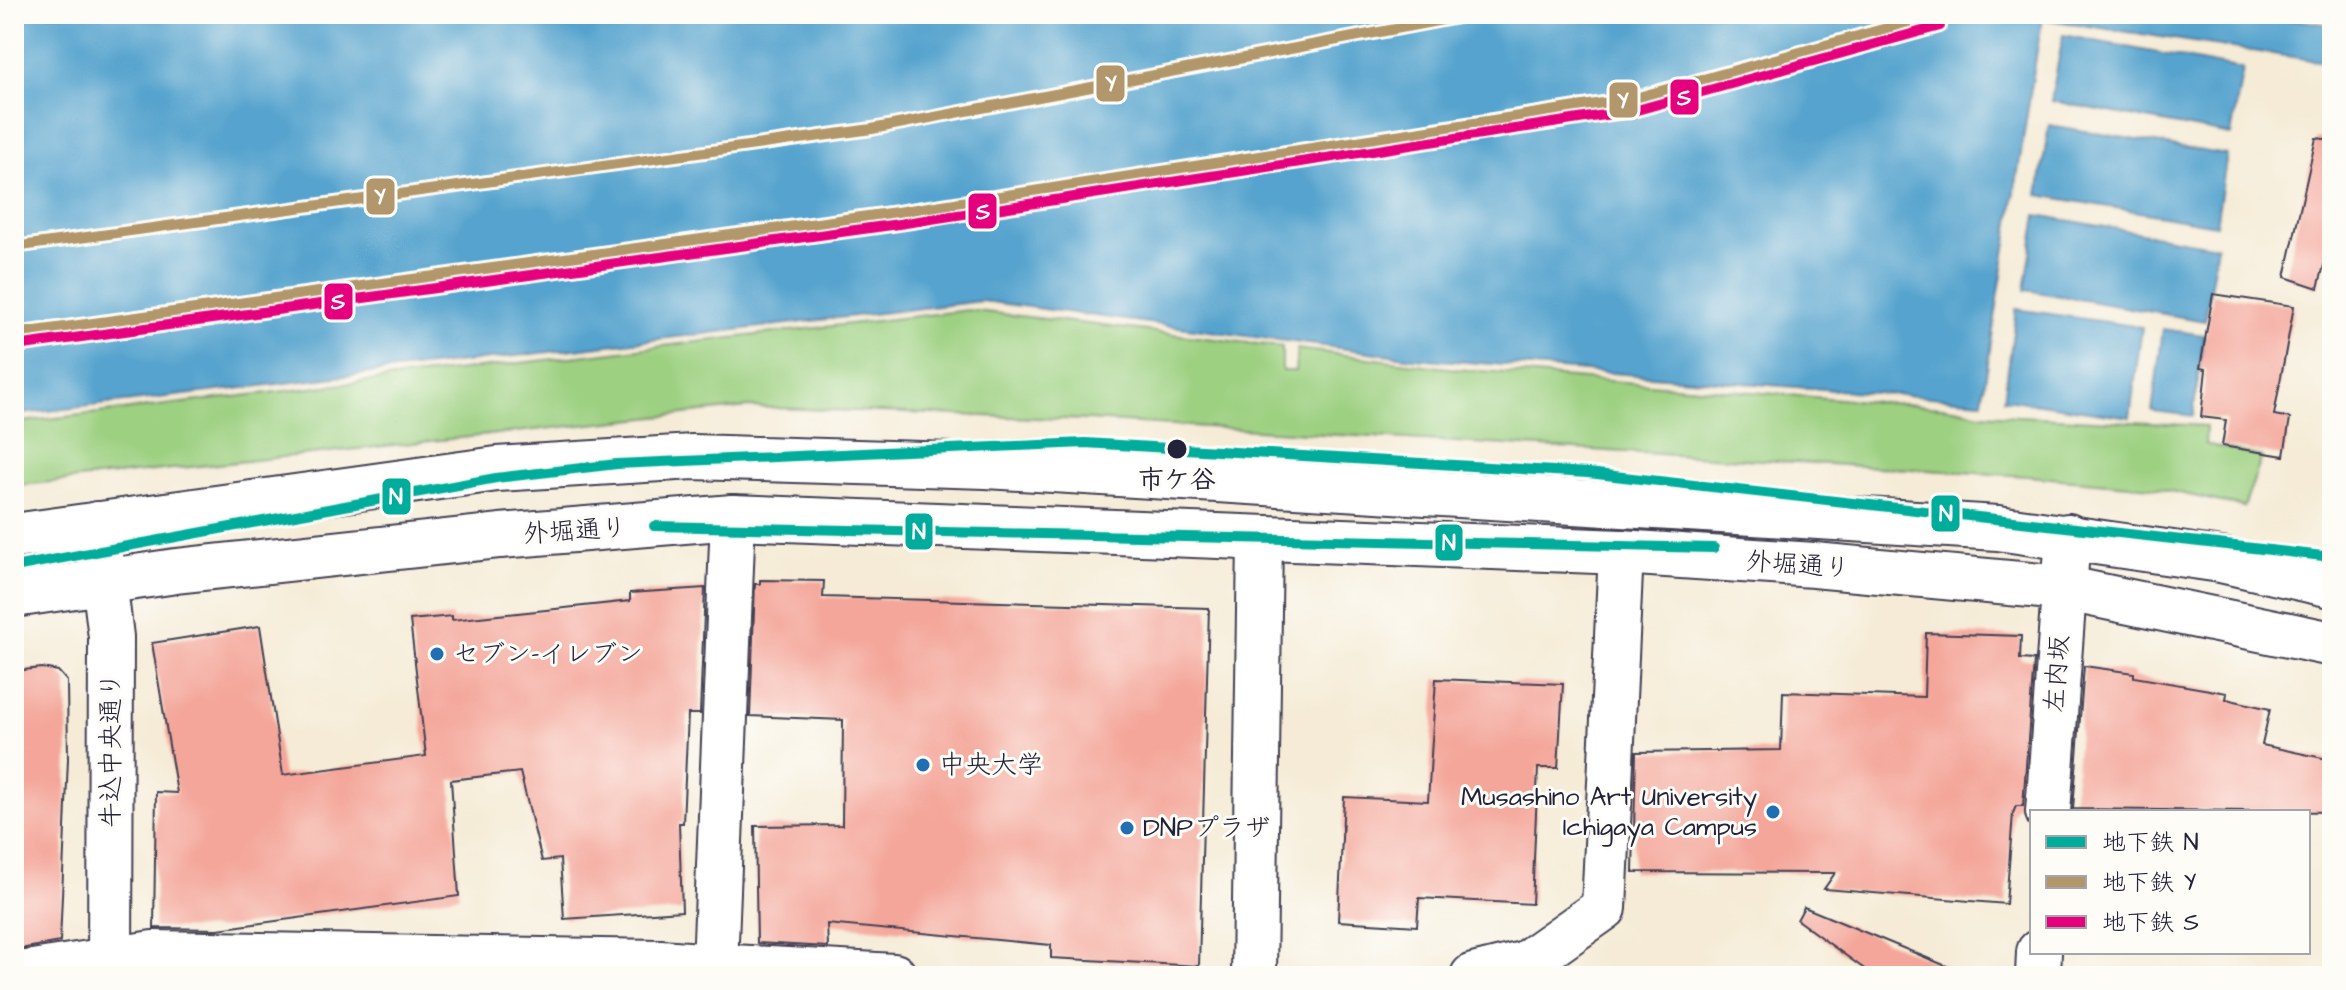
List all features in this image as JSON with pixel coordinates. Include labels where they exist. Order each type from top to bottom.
[{"type":"main road","name":"外堀通り","points":[[14,536],[497,469],[693,457],[986,466],[1998,528],[2221,560],[2332,585]]},
{"type":"main road","name":"外堀通り","points":[[14,595],[500,536],[733,517],[1621,552],[1814,565],[2063,588],[2332,644]]},
{"type":"main road","points":[[715,966],[733,517]]},
{"type":"main road","name":"牛込中央通り","points":[[97,524],[107,582],[111,637],[110,969]]},
{"type":"main road","name":"左内坂","points":[[2048,810],[2068,536]]},
{"type":"main road","points":[[1254,976],[1260,538]]},
{"type":"main road","points":[[1473,976],[1526,963],[1604,908],[1621,552]]},
{"type":"main road","points":[[14,975],[110,969],[153,953],[659,969],[715,966],[894,976]]},
{"type":"main road","points":[[2038,976],[2039,954]]},
{"type":"green space","points":[[968,310],[1282,347],[1282,371],[1295,371],[1297,349],[1456,369],[1955,408],[1981,414],[2206,426],[2205,444],[2262,457],[2244,507],[2152,487],[2027,476],[1088,420],[749,407],[14,486],[14,423]]},
{"type":"water","points":[[14,14],[2258,14],[2332,25],[2332,63],[2042,19],[1982,401],[1414,358],[982,301],[14,415]]},
{"type":"water","points":[[2063,35],[2243,69],[2231,135],[2051,101]]},
{"type":"water","points":[[2049,125],[2227,155],[2216,225],[2038,195]]},
{"type":"water","points":[[2037,215],[2217,246],[2205,321],[2025,290]]},
{"type":"water","points":[[2016,309],[2142,327],[2130,417],[2004,399]]},
{"type":"water","points":[[2163,329],[2204,335],[2193,416],[2152,411]]},
{"type":"building","points":[[2316,138],[2332,140],[2332,235],[2318,288],[2285,277]]},
{"type":"building","points":[[2213,294],[2294,306],[2274,415],[2290,418],[2284,456],[2222,446],[2226,420],[2201,417],[2206,369],[2200,368]]},
{"type":"building","points":[[760,580],[824,581],[823,597],[1209,608],[1199,966],[1051,958],[1051,945],[827,924],[828,947],[757,943],[755,826],[842,825],[843,720],[750,716],[755,584],[760,584]]},
{"type":"building","points":[[705,588],[700,714],[688,714],[683,823],[679,823],[682,911],[564,919],[560,859],[542,861],[520,772],[451,780],[459,896],[218,929],[154,928],[156,792],[177,793],[152,643],[260,626],[283,775],[426,756],[410,620],[452,616],[452,620],[630,601],[630,593]]},
{"type":"building","points":[[1926,633],[2021,636],[2020,659],[2034,660],[2023,806],[2016,806],[2013,813],[2006,904],[1824,889],[1835,873],[1633,872],[1636,752],[1781,750],[1783,692],[1924,697]]},
{"type":"building","points":[[2084,666],[2227,693],[2226,699],[2270,709],[2262,745],[2332,760],[2332,812],[2073,809]]},
{"type":"building","points":[[42,668],[58,671],[67,681],[68,759],[60,942],[14,950],[14,671]]},
{"type":"building","points":[[1436,679],[1563,684],[1558,768],[1538,768],[1532,904],[1419,898],[1417,926],[1338,921],[1344,797],[1428,801]]},
{"type":"building","points":[[1804,907],[1968,976],[1874,976],[1797,920]]},
{"type":"metro line","name":"Y","points":[[14,247],[872,129],[1474,14]]},
{"type":"metro line","name":"Y","points":[[14,334],[897,212],[1635,98],[1937,14]]},
{"type":"metro line","name":"S","points":[[16,346],[899,224],[1637,110],[1940,26]]},
{"type":"metro line","name":"N","points":[[14,567],[496,478],[617,464],[1085,443],[1588,473],[2332,557]]},
{"type":"metro line","name":"N","points":[[654,526],[1714,548]]},
{"type":"place","name":"市ケ谷","points":[[1177,449]]},
{"type":"place","name":"セブン-イレブン","points":[[437,654]]},
{"type":"place","name":"中央大学","points":[[923,765]]},
{"type":"place","name":"Musashino Art University Ichigaya Campus","points":[[1773,812]]},
{"type":"place","name":"DNPプラザ","points":[[1127,828]]}]
